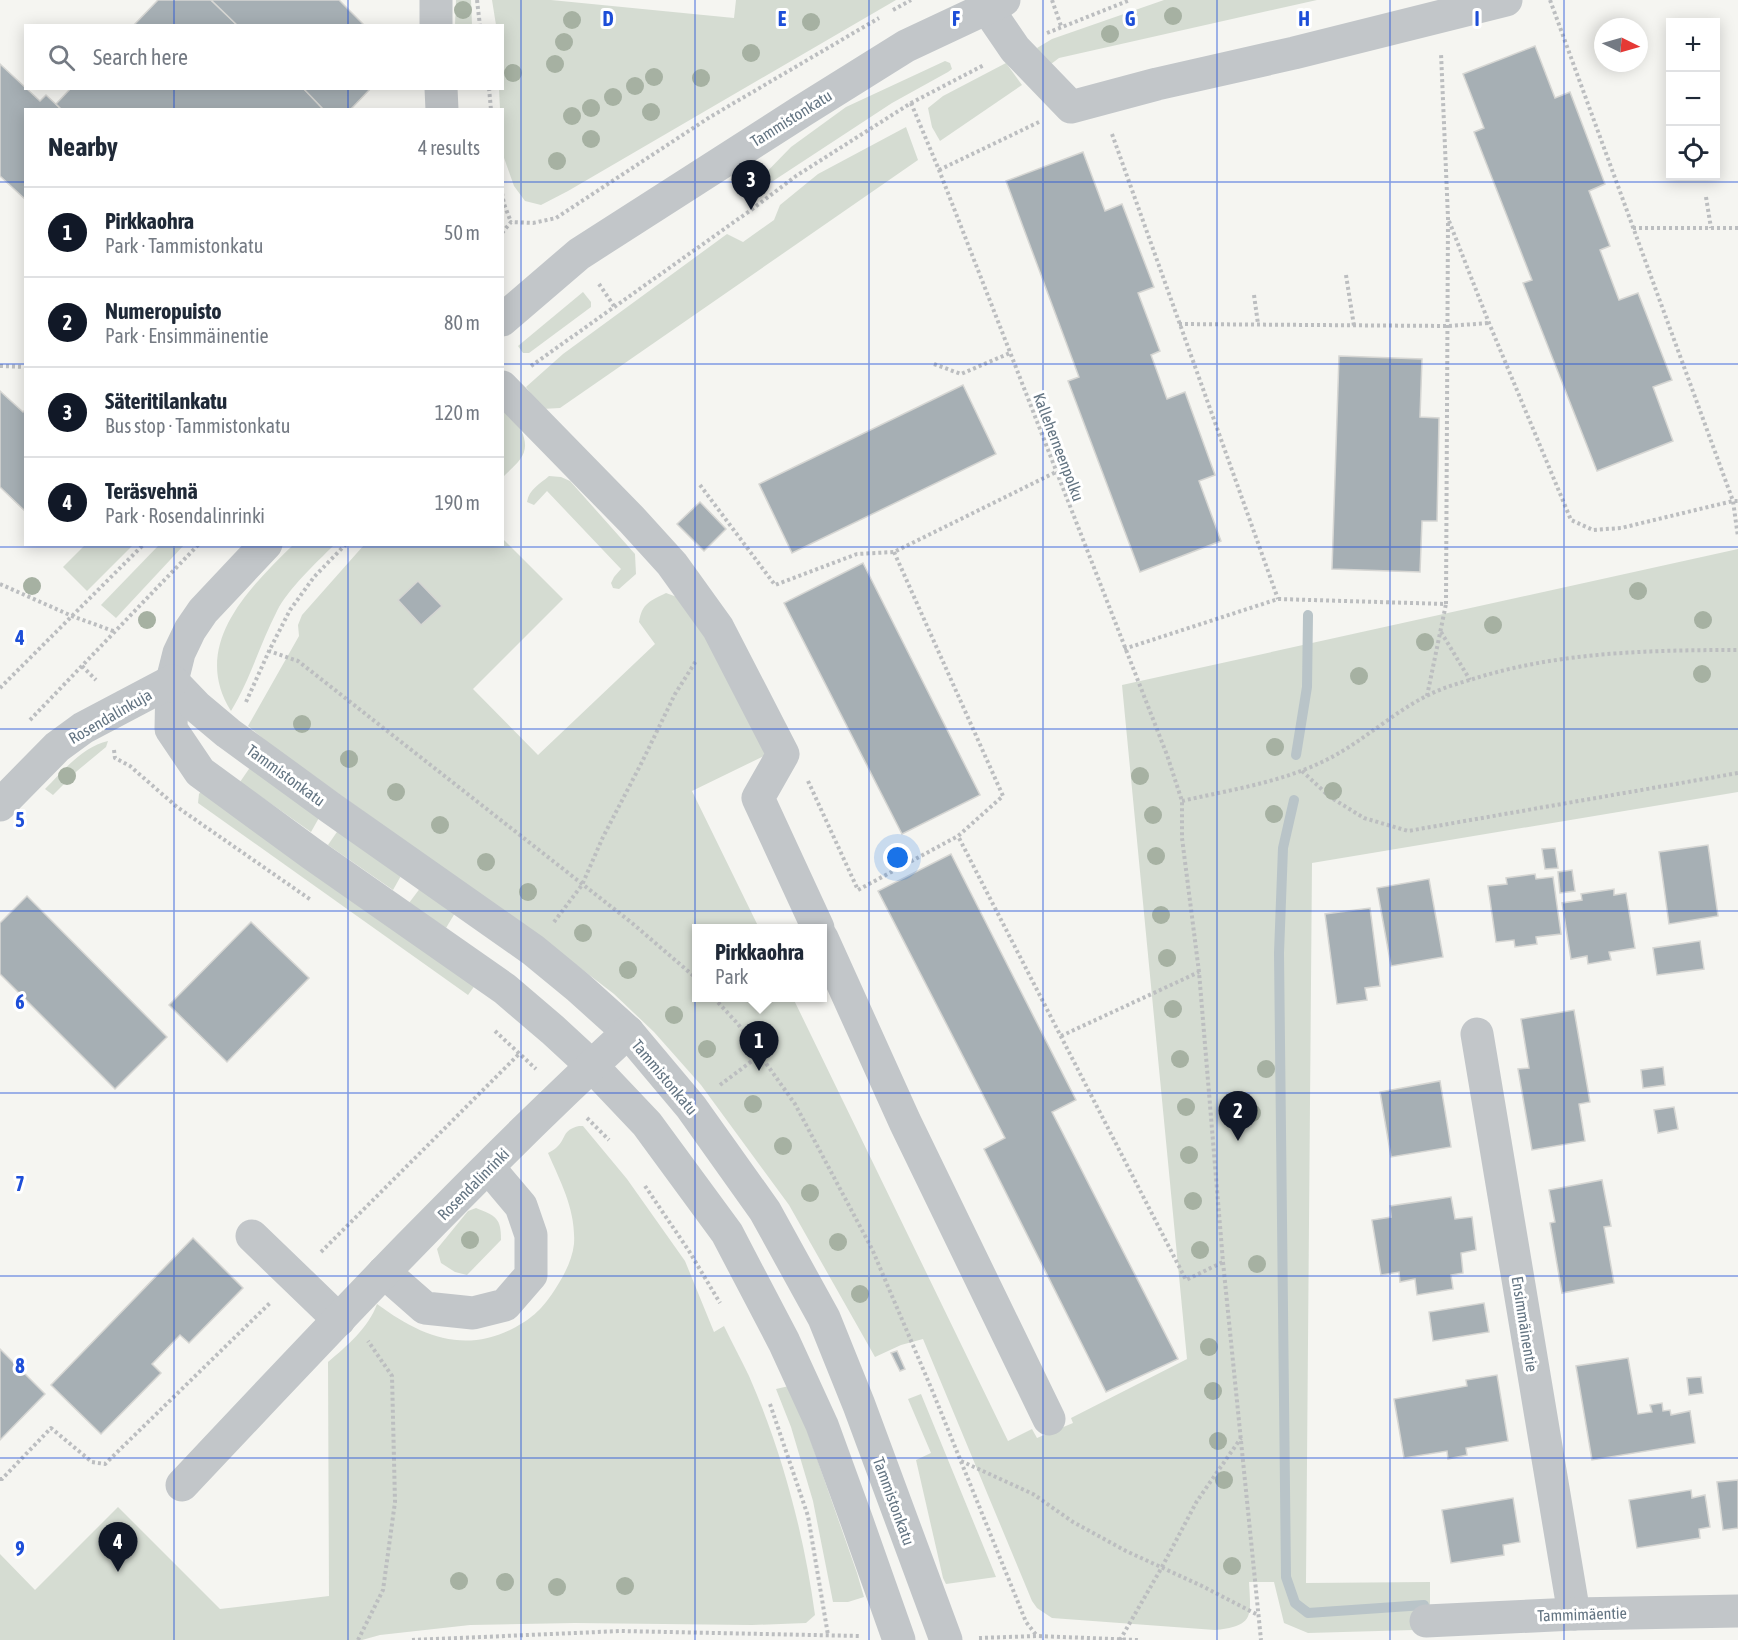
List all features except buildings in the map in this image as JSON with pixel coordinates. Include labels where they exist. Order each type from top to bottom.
[{"type":"street","points":[[436,0],[436,24]]},
{"type":"street","points":[[996,4],[1015,49],[1085,103],[1499,1]]},
{"type":"street","name":"Tammistonkatu","points":[[507,306],[579,254],[906,46],[996,4]]},
{"type":"street","points":[[441,90],[442,108]]},
{"type":"street","points":[[504,389],[672,564],[718,628],[783,754],[758,798],[816,924]]},
{"type":"street","points":[[264,546],[203,611],[190,630],[179,653],[172,681],[171,729],[200,772],[506,990],[592,1066],[647,1124],[727,1233],[784,1342],[822,1425],[898,1639]]},
{"type":"street","name":"Tammistonkatu","points":[[172,681],[197,707],[228,733],[532,950],[578,987],[628,1032],[691,1107],[765,1210],[824,1318],[859,1405],[946,1639]]},
{"type":"street","name":"Rosendalinkuja","points":[[0,805],[57,747],[83,728],[172,681]]},
{"type":"street","points":[[827,949],[905,1122],[1049,1419]]},
{"type":"street","name":"Rosendalinrinki","points":[[182,1485],[384,1272],[628,1032]]},
{"type":"street","name":"Ensimmäinentie","points":[[1477,1034],[1574,1614]]},
{"type":"street","points":[[384,1272],[425,1308],[473,1313],[505,1305],[531,1275],[531,1235],[521,1206],[489,1168]]},
{"type":"street","points":[[252,1236],[296,1278],[330,1329]]},
{"type":"street","name":"Tammimäentie","points":[[1426,1621],[1574,1614],[1738,1611]]},
{"type":"path","points":[[477,0],[480,24]]},
{"type":"path","points":[[511,222],[533,223],[556,218],[710,117],[911,0]]},
{"type":"path","points":[[1052,0],[1062,26]]},
{"type":"path","points":[[530,366],[796,176],[911,103],[1062,26],[1130,0]]},
{"type":"path","points":[[1550,0],[1735,501],[1738,537]]},
{"type":"path","points":[[1427,696],[1446,604],[1448,218],[1439,16]]},
{"type":"path","points":[[489,90],[491,108]]},
{"type":"path","name":"Kalleherneenpolku","points":[[911,103],[1167,755],[1182,801],[1182,838],[1199,972],[1223,1262],[1261,1640]]},
{"type":"path","points":[[939,170],[1085,103],[1179,324],[1278,599]]},
{"type":"path","points":[[1706,197],[1711,228]]},
{"type":"path","points":[[504,204],[511,222]]},
{"type":"path","points":[[1448,218],[1571,520],[1593,530],[1621,528],[1735,501]]},
{"type":"path","points":[[504,230],[511,222]]},
{"type":"path","points":[[1633,228],[1738,228]]},
{"type":"path","points":[[1346,275],[1354,326]]},
{"type":"path","points":[[1254,295],[1258,324]]},
{"type":"path","points":[[1179,324],[1448,326],[1489,323]]},
{"type":"path","points":[[934,364],[961,374],[1010,353]]},
{"type":"path","points":[[0,366],[24,367]]},
{"type":"path","points":[[700,485],[775,585],[857,554],[894,552],[1056,472]]},
{"type":"path","points":[[0,688],[142,546]]},
{"type":"path","points":[[24,726],[197,546]]},
{"type":"path","points":[[344,546],[314,577],[290,610],[269,651],[298,661],[632,922],[692,974]]},
{"type":"path","points":[[783,754],[810,783],[858,890],[958,836],[1003,796],[894,552]]},
{"type":"path","points":[[0,584],[72,616],[116,632]]},
{"type":"path","points":[[1124,649],[1278,599],[1446,604]]},
{"type":"path","points":[[582,885],[603,837],[675,694],[718,628]]},
{"type":"path","points":[[1441,631],[1470,680]]},
{"type":"path","points":[[1182,801],[1302,771],[1324,761],[1427,696],[1470,680],[1544,661],[1658,650],[1738,650]]},
{"type":"path","points":[[1302,771],[1330,797],[1364,818],[1408,831],[1738,773]]},
{"type":"path","points":[[958,836],[1186,1280],[1223,1262]]},
{"type":"path","points":[[1061,1036],[1199,972]]},
{"type":"path","points":[[718,1002],[738,1024],[795,1104],[872,1248],[1026,1622],[1037,1636]]},
{"type":"path","points":[[0,1479],[51,1428],[92,1462],[105,1464],[296,1278],[519,1054]]},
{"type":"path","points":[[330,1329],[360,1330],[392,1376],[395,1502],[383,1590],[358,1640]]},
{"type":"path","points":[[1120,1640],[1197,1502],[1241,1438]]},
{"type":"path","points":[[960,1460],[1033,1494],[1073,1522],[1126,1551],[1258,1615]]},
{"type":"path","points":[[412,1640],[621,1631],[828,1635],[898,1639]]},
{"type":"path","points":[[946,1639],[1037,1636],[1067,1639],[1138,1640]]},
{"type":"shaded area","points":[[456,0],[471,0],[472,24],[455,24]]},
{"type":"shaded area","points":[[492,0],[551,0],[734,18],[736,0],[896,0],[541,205],[525,201],[514,186],[504,158],[504,108],[500,108],[499,90],[504,90],[504,24],[496,24]]},
{"type":"shaded area","points":[[1164,0],[1317,0],[1059,58],[1047,67],[1037,48],[1052,39]]},
{"type":"shaded area","points":[[945,61],[950,63],[952,69],[948,72],[892,103],[761,189],[757,182],[791,147],[846,107]]},
{"type":"shaded area","points":[[1006,63],[1022,85],[940,141],[932,127],[928,108],[943,96]]},
{"type":"shaded area","points":[[906,127],[918,160],[560,408],[542,409],[526,387],[563,354],[727,234],[743,242],[774,220],[780,205],[818,174]]},
{"type":"shaded area","points":[[583,292],[591,302],[591,307],[529,353],[523,353],[518,346]]},
{"type":"shaded area","points":[[504,411],[516,420],[524,438],[524,451],[504,476]]},
{"type":"shaded area","points":[[549,476],[561,477],[570,481],[635,554],[636,574],[619,589],[613,588],[611,583],[621,569],[547,491],[534,505],[527,502],[532,490]]},
{"type":"shaded area","points":[[504,540],[563,599],[473,689],[538,755],[655,644],[639,622],[645,607],[666,593],[677,597],[706,634],[766,755],[692,791],[757,924],[692,924],[692,1002],[795,1002],[1008,1441],[1032,1429],[1037,1438],[1073,1423],[1071,1418],[1187,1359],[1122,685],[1738,549],[1738,792],[1312,863],[1306,1583],[1430,1582],[1430,1608],[1414,1630],[1308,1633],[1284,1623],[1274,1582],[1249,1582],[1250,1604],[1247,1618],[1237,1626],[1215,1630],[1052,1618],[1037,1608],[1032,1601],[923,1339],[901,1345],[875,1357],[789,1205],[701,1085],[654,1032],[614,994],[553,947],[272,746],[248,726],[299,636],[298,625],[302,615],[363,546],[504,546]]},
{"type":"shaded area","points":[[84,546],[132,546],[87,591],[63,567]]},
{"type":"shaded area","points":[[158,546],[183,546],[116,618],[101,605]]},
{"type":"shaded area","points":[[292,546],[333,546],[303,576],[282,603],[231,711],[220,687],[217,664],[221,642],[230,620],[259,580]]},
{"type":"shaded area","points":[[108,741],[106,747],[53,795],[45,789],[81,754]]},
{"type":"shaded area","points":[[251,766],[320,816],[311,832],[240,782]]},
{"type":"shaded area","points":[[202,790],[476,984],[468,995],[198,803]]},
{"type":"shaded area","points":[[339,829],[402,874],[393,890],[328,845]]},
{"type":"shaded area","points":[[421,887],[455,913],[446,928],[409,903]]},
{"type":"shaded area","points":[[583,1126],[627,1179],[685,1261],[714,1332],[724,1326],[749,1376],[772,1434],[805,1554],[815,1615],[806,1623],[470,1625],[380,1635],[362,1640],[0,1640],[0,1554],[35,1590],[118,1507],[220,1609],[329,1596],[328,1362],[350,1343],[369,1321],[377,1304],[425,1332],[442,1338],[458,1340],[476,1340],[494,1336],[512,1329],[535,1314],[548,1300],[563,1276],[574,1244],[570,1208],[548,1153],[560,1144],[567,1132]]},
{"type":"shaded area","points":[[476,1208],[496,1219],[500,1227],[501,1240],[467,1275],[455,1272],[441,1263],[437,1249],[468,1211]]},
{"type":"shaded area","points":[[789,1386],[795,1396],[864,1597],[848,1602],[833,1602],[813,1501],[791,1427],[776,1389]]},
{"type":"shaded area","points":[[921,1394],[996,1577],[946,1584],[943,1578],[916,1460],[931,1453],[908,1399]]},
{"type":"waterway","points":[[1296,755],[1307,687],[1308,615]]},
{"type":"waterway","points":[[1294,800],[1283,848],[1279,953],[1286,1577],[1295,1603],[1308,1613],[1424,1605]]},
{"type":"place","name":"Säteritilankatu","points":[[751,210]]},
{"type":"place","name":"Pirkkaohra","points":[[759,1071]]},
{"type":"place","name":"Numeropuisto","points":[[1238,1141]]},
{"type":"place","name":"Teräsvehnä","points":[[118,1572]]}]
